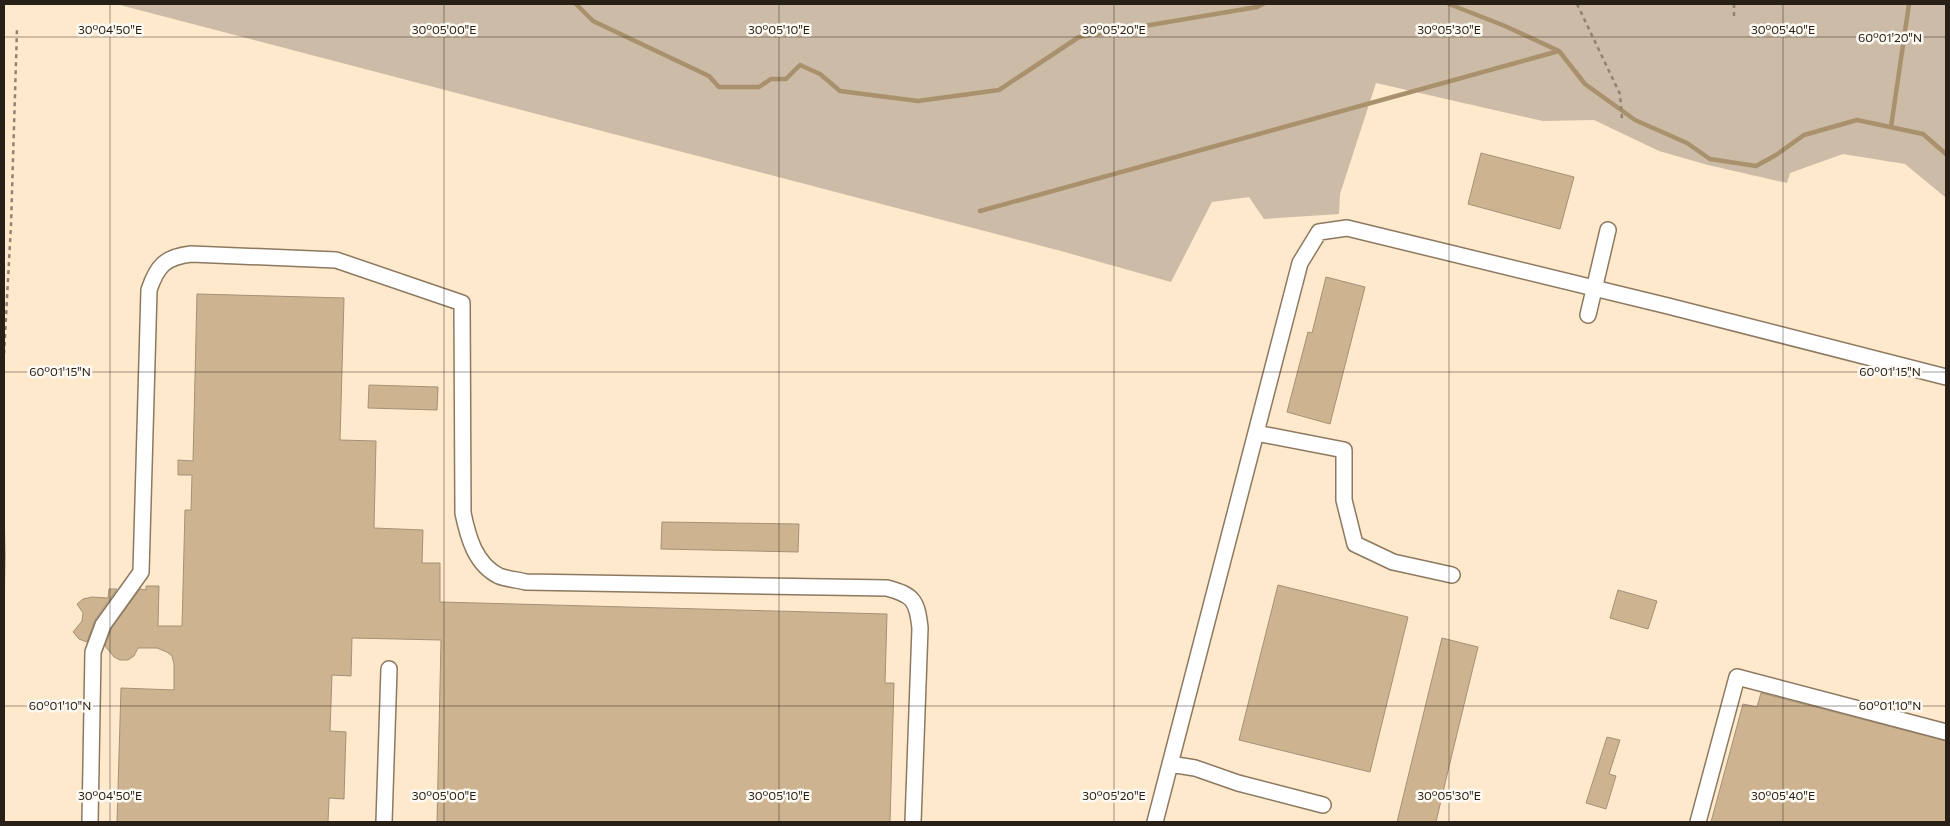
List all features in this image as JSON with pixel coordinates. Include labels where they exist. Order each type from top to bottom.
[{"type":"street","points":[[1155,822],[1300,263],[1319,232],[1347,228],[1946,377]]},
{"type":"street","points":[[1588,315],[1608,230]]},
{"type":"street","points":[[90,822],[94,652],[103,625],[141,572],[149,290],[154,275],[164,263],[176,256],[191,254],[336,260],[462,302],[463,513],[469,539],[482,563],[500,576],[526,582],[887,588],[906,593],[918,609],[920,628],[913,822]]},
{"type":"street","points":[[1256,432],[1344,450],[1344,500],[1355,544],[1393,562],[1452,575]]},
{"type":"street","points":[[384,822],[389,670]]},
{"type":"street","points":[[1698,822],[1737,677],[1946,732]]},
{"type":"street","points":[[1170,764],[1195,768],[1238,783],[1323,805]]},
{"type":"path","points":[[1577,4],[1620,94],[1622,119]]},
{"type":"path","points":[[1734,4],[1734,20]]},
{"type":"path","points":[[4,354],[11,225],[17,29]]},
{"type":"shaded area","points":[[116,4],[1946,4],[1946,201],[1945,197],[1905,164],[1843,154],[1790,173],[1787,183],[1708,165],[1659,151],[1594,120],[1543,121],[1376,83],[1340,194],[1339,214],[1264,219],[1249,197],[1212,202],[1171,282],[1061,251]]},
{"type":"shaded area","points":[[4,498],[6,555],[4,626]]},
{"type":"building","points":[[1481,153],[1574,177],[1560,229],[1468,204]]},
{"type":"building","points":[[1326,277],[1365,287],[1330,424],[1287,412],[1308,332],[1312,333]]},
{"type":"building","points":[[197,294],[344,298],[340,440],[376,441],[374,528],[423,530],[422,563],[440,563],[440,602],[887,614],[885,683],[894,683],[890,822],[437,822],[441,640],[352,638],[351,676],[332,675],[330,731],[346,732],[344,799],[329,798],[328,822],[117,822],[121,688],[174,690],[174,664],[172,656],[157,648],[138,648],[134,656],[128,660],[120,660],[114,657],[105,646],[111,629],[140,589],[146,590],[146,586],[159,586],[158,626],[182,626],[185,510],[191,510],[192,475],[178,475],[178,460],[193,461]]},
{"type":"building","points":[[369,385],[438,387],[437,410],[368,408]]},
{"type":"building","points":[[662,522],[799,524],[798,552],[661,549]]},
{"type":"building","points":[[1278,585],[1408,617],[1370,772],[1239,740]]},
{"type":"building","points":[[109,589],[117,589],[95,620],[87,642],[79,639],[73,632],[82,621],[83,613],[77,604],[83,599],[92,597],[108,598]]},
{"type":"building","points":[[1618,590],[1657,601],[1648,629],[1610,618]]},
{"type":"building","points":[[1442,638],[1478,647],[1436,822],[1397,822]]},
{"type":"building","points":[[1761,693],[1946,741],[1946,822],[1711,822],[1743,704],[1757,707]]},
{"type":"building","points":[[1607,737],[1620,740],[1609,774],[1616,776],[1606,809],[1586,803]]},
{"type":"waterway","points":[[576,4],[593,21],[709,76],[719,87],[759,87],[771,79],[786,79],[800,65],[820,74],[840,91],[918,101],[999,90],[1079,37],[1257,7],[1263,4]]},
{"type":"waterway","points":[[1449,4],[1505,26],[1559,51],[1585,84],[1635,120],[1687,143],[1710,159],[1756,166],[1776,155],[1804,135],[1857,120],[1923,134],[1946,154]]},
{"type":"waterway","points":[[1891,127],[1909,4]]},
{"type":"waterway","points":[[980,211],[1559,51]]}]
